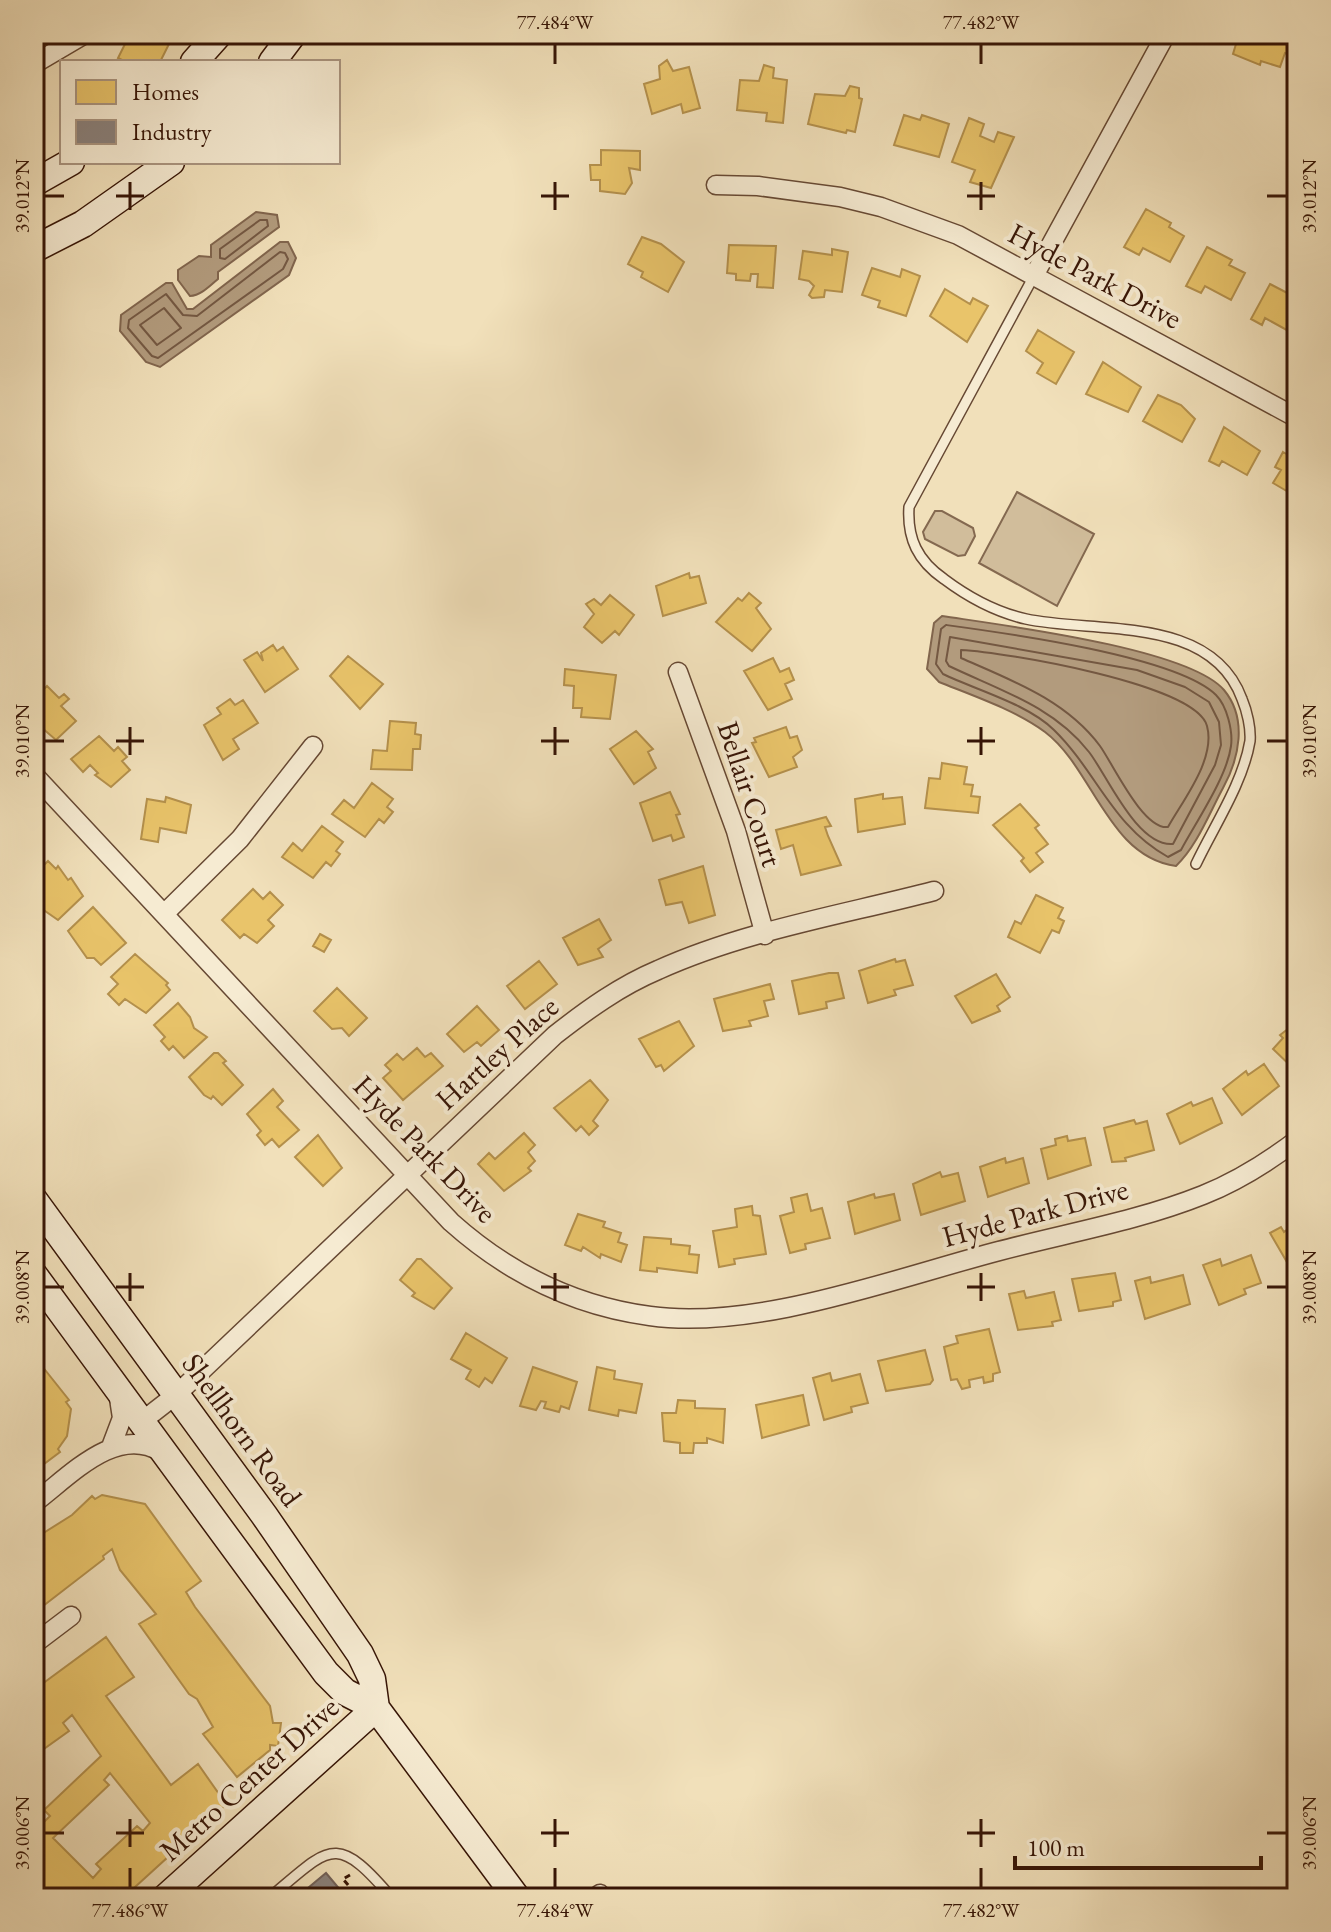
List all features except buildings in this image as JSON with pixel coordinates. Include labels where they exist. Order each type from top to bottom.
[{"type":"main road","points":[[196,60],[219,34]]},
{"type":"main road","points":[[274,60],[293,34]]},
{"type":"main road","points":[[34,183],[67,164]]},
{"type":"main road","points":[[34,249],[83,224],[168,164]]},
{"type":"main road","name":"Shellhorn Road","points":[[34,1200],[177,1394],[360,1654],[372,1679],[376,1708]]},
{"type":"main road","name":"Shellhorn Road","points":[[34,1275],[326,1673],[345,1692],[376,1708],[517,1898]]},
{"type":"main road","name":"Metro Center Drive","points":[[165,1898],[376,1708]]},
{"type":"street","points":[[34,64],[85,34]]},
{"type":"street","points":[[1035,274],[1166,34]]},
{"type":"street","name":"Hyde Park Drive","points":[[716,185],[799,190],[881,207],[958,235],[1297,418]]},
{"type":"street","name":"Bellair Court","points":[[678,672],[736,831],[765,935]]},
{"type":"street","points":[[164,914],[240,839],[313,746]]},
{"type":"street","name":"Hyde Park Drive","points":[[34,775],[475,1244],[545,1286],[616,1310],[690,1319],[770,1311],[1166,1207],[1240,1178],[1297,1140]]},
{"type":"street","name":"Hartley Place","points":[[141,1422],[177,1394],[555,1035],[587,1010],[656,970],[695,954],[934,891]]},
{"type":"street","points":[[111,1447],[122,1418],[118,1391]]},
{"type":"street","points":[[34,1503],[111,1447],[140,1443],[161,1452]]},
{"type":"street","points":[[34,1644],[71,1616]]},
{"type":"lane","points":[[1035,274],[909,507],[908,526],[913,545],[928,568],[971,599],[1036,621],[1158,635],[1193,647],[1216,662],[1238,689],[1247,711],[1250,739],[1233,789],[1196,864]]},
{"type":"lane","points":[[269,1898],[315,1859],[342,1853],[363,1864],[392,1898]]},
{"type":"path","points":[[359,1898],[343,1879],[363,1864]]},
{"type":"shaded area","points":[[1017,492],[1094,534],[1057,606],[979,563]]},
{"type":"shaded area","points":[[935,511],[942,511],[973,528],[975,536],[965,555],[958,556],[925,539],[923,532]]},
{"type":"water","points":[[256,212],[277,215],[279,227],[218,272],[218,279],[208,287],[190,296],[178,280],[178,270],[199,256],[211,257],[211,245]]},
{"type":"water","points":[[280,242],[288,242],[296,258],[289,275],[160,367],[146,362],[120,331],[121,315],[166,283],[172,283],[187,309],[193,309]]},
{"type":"water","points":[[942,616],[1048,632],[1135,651],[1204,675],[1224,690],[1236,713],[1237,752],[1229,777],[1196,839],[1176,866],[1153,859],[1117,829],[1062,748],[1045,732],[1008,710],[939,682],[927,669],[934,623]]}]
